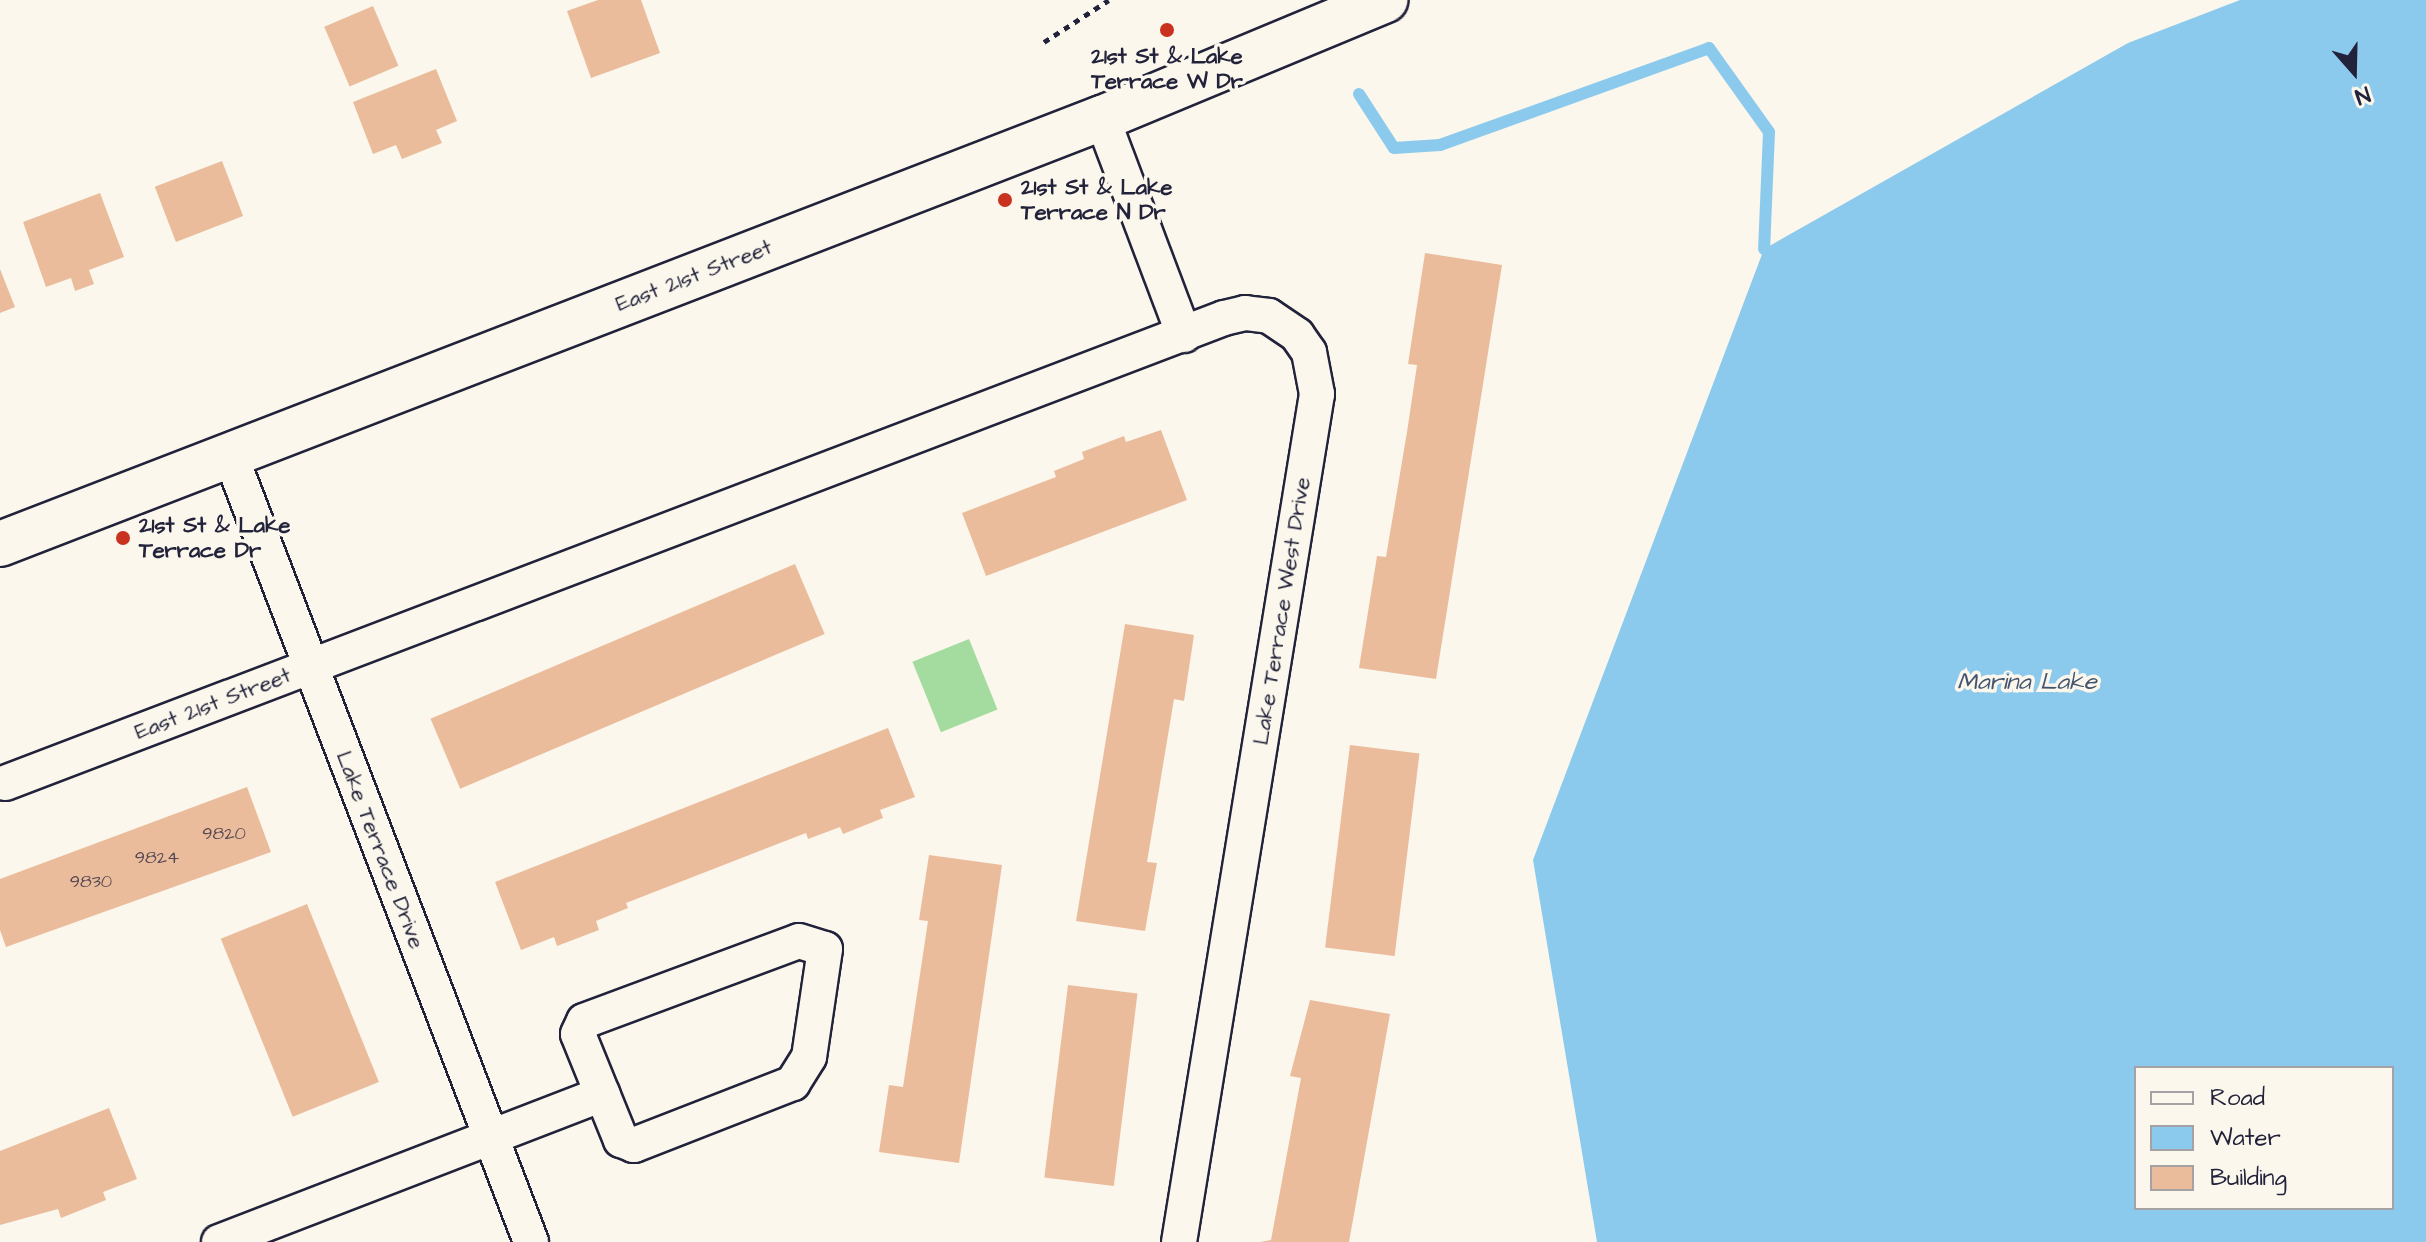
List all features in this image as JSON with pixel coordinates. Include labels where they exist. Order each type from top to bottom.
[{"type":"main road","name":"East 21st Street","points":[[0,544],[1102,118],[1385,0]]},
{"type":"street","points":[[1102,118],[1184,335]]},
{"type":"street","name":"Lake Terrace West Drive","points":[[1179,1242],[1317,380],[1309,352],[1297,335],[1269,316],[1245,313],[1184,335]]},
{"type":"street","name":"East 21st Street","points":[[5,783],[1184,335]]},
{"type":"street","name":"Lake Terrace Drive","points":[[231,457],[531,1242]]},
{"type":"street","points":[[799,941],[825,949],[809,1057],[793,1083],[634,1145],[621,1140],[602,1094],[578,1034],[584,1021],[799,941]]},
{"type":"street","points":[[219,1242],[602,1094]]},
{"type":"path","points":[[1044,42],[1109,0]]},
{"type":"green space","points":[[969,639],[997,709],[941,732],[912,662]]},
{"type":"water","name":"Marina Lake","points":[[2240,0],[2426,0],[2426,1242],[1597,1242],[1533,860],[1764,249],[2128,43]]},
{"type":"building","points":[[598,0],[641,0],[660,53],[591,78],[567,11]]},
{"type":"building","points":[[373,6],[398,66],[350,87],[324,27]]},
{"type":"building","points":[[436,69],[457,121],[436,130],[442,143],[402,159],[396,145],[373,154],[353,102]]},
{"type":"building","points":[[222,161],[243,216],[176,242],[155,187]]},
{"type":"building","points":[[100,193],[124,257],[89,270],[94,284],[75,291],[71,278],[46,287],[23,222]]},
{"type":"building","points":[[1425,253],[1502,265],[1436,679],[1359,668],[1377,556],[1386,557],[1407,432],[1417,365],[1408,364]]},
{"type":"building","points":[[0,269],[15,307],[0,313]]},
{"type":"building","points":[[1161,430],[1187,500],[986,576],[962,513],[1056,477],[1054,471],[1084,459],[1082,452],[1124,436],[1126,442]]},
{"type":"building","points":[[795,564],[825,634],[460,789],[430,719]]},
{"type":"building","points":[[1125,624],[1194,635],[1184,701],[1174,699],[1167,741],[1147,862],[1157,863],[1145,931],[1076,921]]},
{"type":"building","points":[[888,728],[915,797],[880,810],[883,818],[843,834],[840,827],[808,839],[806,833],[626,903],[628,908],[596,921],[599,930],[557,946],[554,937],[521,950],[495,882]]},
{"type":"building","points":[[1350,745],[1419,754],[1395,956],[1325,947]]},
{"type":"building","points":[[247,787],[271,852],[6,947],[0,930],[0,879]]},
{"type":"building","points":[[929,855],[1002,865],[959,1163],[879,1152],[889,1085],[903,1087],[928,921],[919,920]]},
{"type":"building","points":[[307,904],[379,1082],[293,1117],[221,939]]},
{"type":"building","points":[[1068,985],[1137,994],[1114,1186],[1044,1178]]},
{"type":"building","points":[[1310,1000],[1390,1014],[1349,1242],[1260,1242],[1271,1240],[1301,1078],[1290,1076]]},
{"type":"building","points":[[109,1108],[137,1179],[103,1192],[106,1200],[61,1218],[58,1209],[0,1225],[0,1151]]},
{"type":"waterway","points":[[1359,94],[1394,148],[1440,145],[1709,48],[1769,132],[1764,249]]},
{"type":"place","name":"21st St & Lake Terrace W Dr","points":[[1167,30]]},
{"type":"place","name":"21st St & Lake Terrace N Dr","points":[[1005,200]]},
{"type":"place","name":"21st St & Lake Terrace Dr","points":[[123,538]]}]
